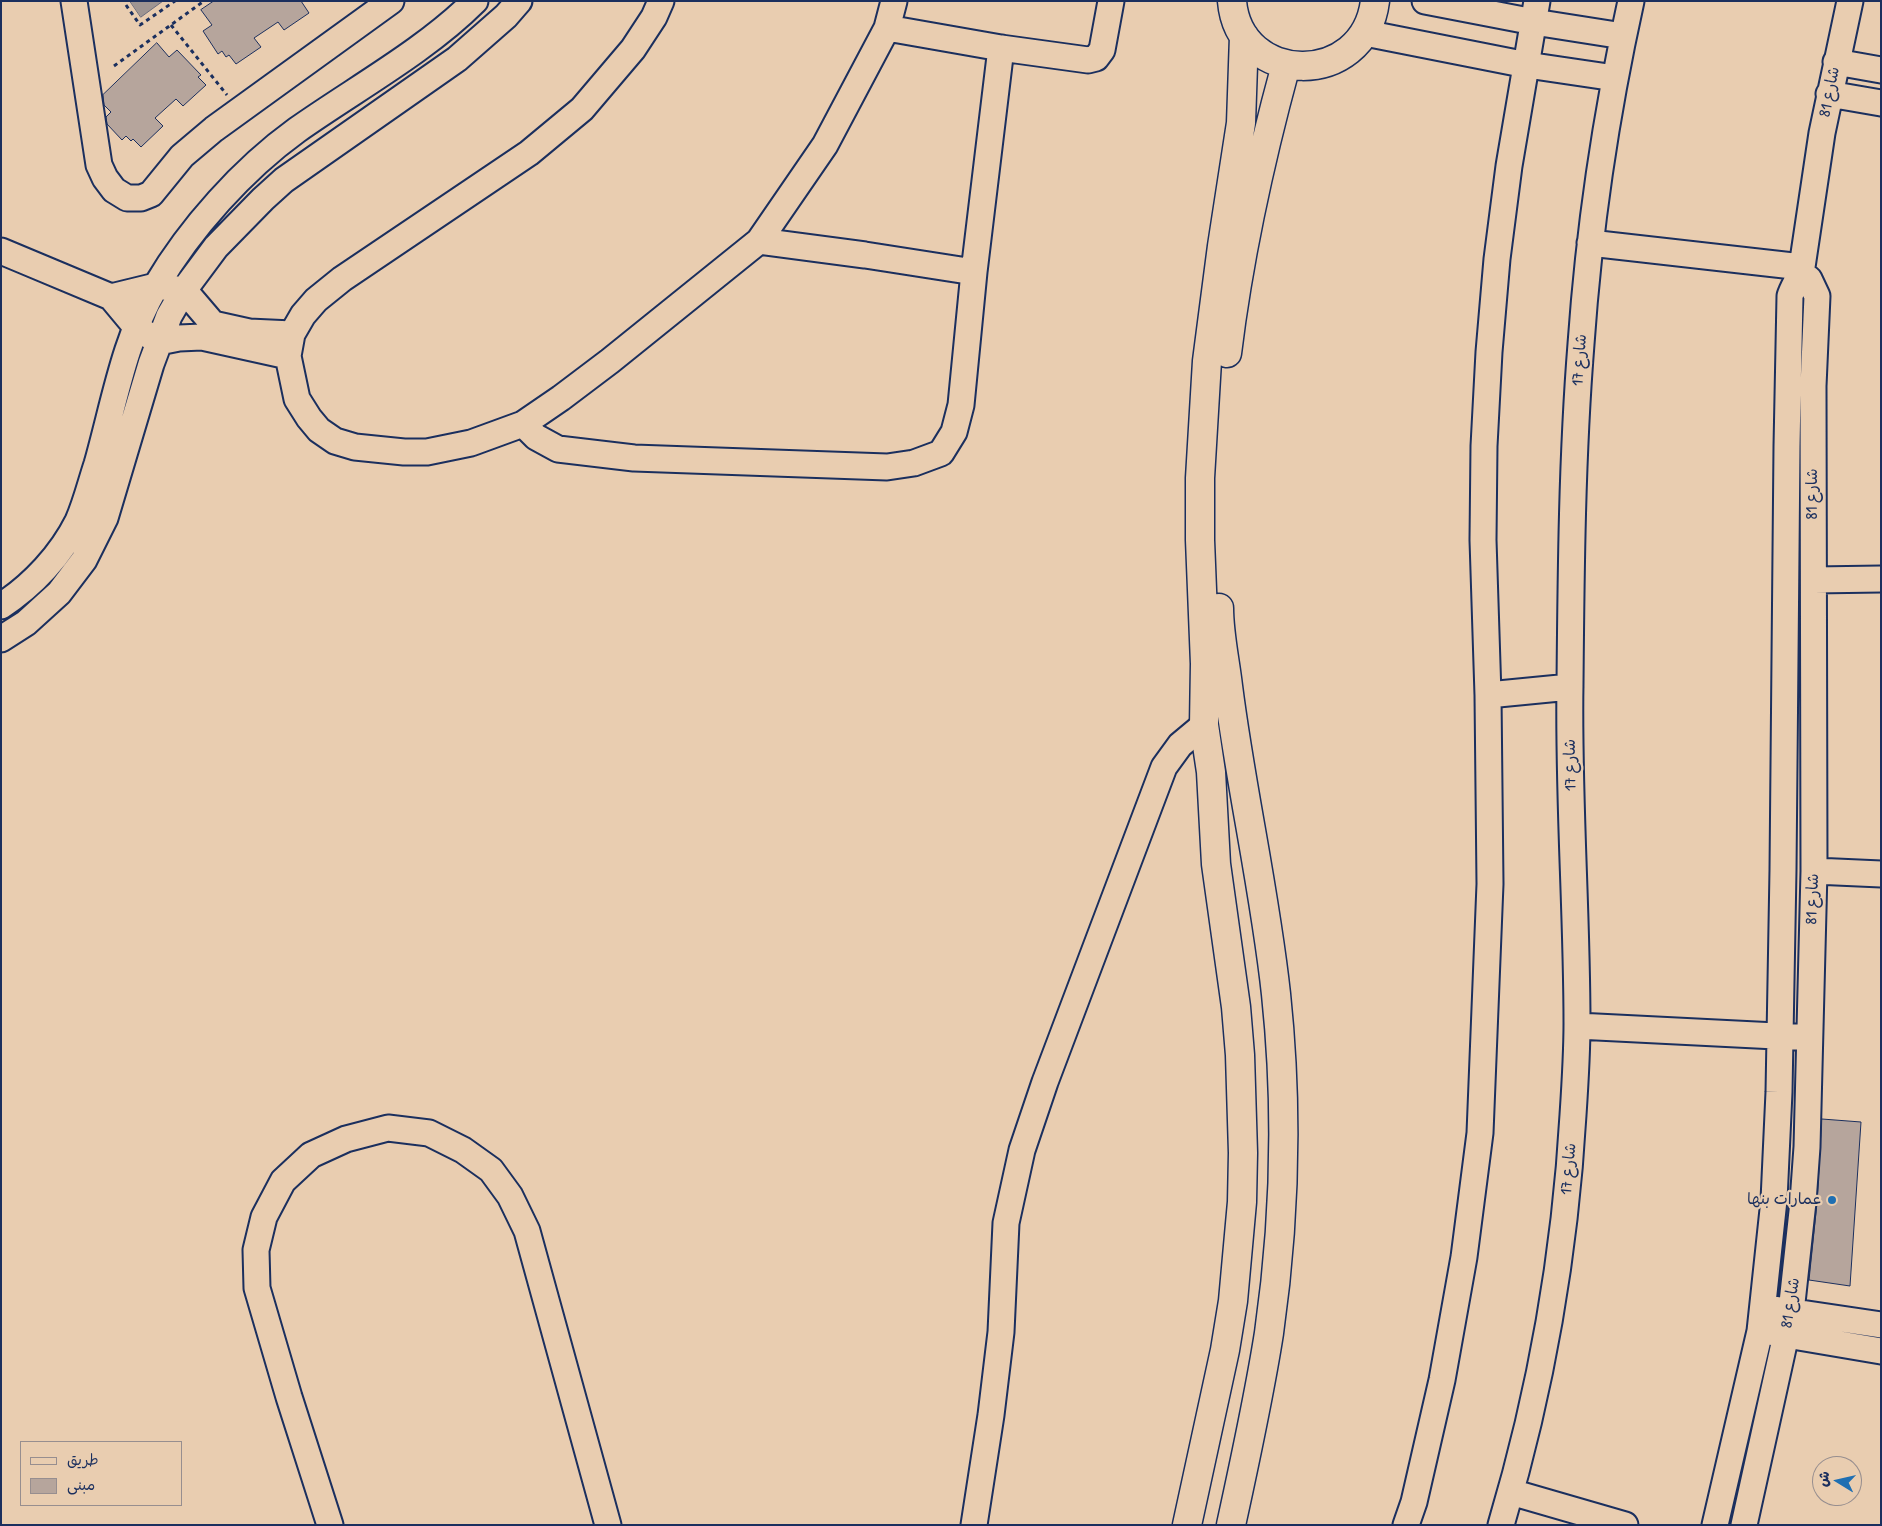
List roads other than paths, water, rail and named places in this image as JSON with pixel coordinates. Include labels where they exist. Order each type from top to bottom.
[{"type":"main road","points":[[1232,1],[1233,13],[1244,36],[1263,54],[1286,65],[1309,67],[1331,62],[1350,50],[1365,33],[1374,13],[1375,1]]},
{"type":"main road","points":[[1187,1525],[1225,1350],[1233,1301],[1242,1202],[1243,1104],[1238,1026],[1216,864],[1211,772],[1204,725],[1205,664],[1200,540],[1203,420],[1214,304],[1241,123],[1244,36]]},
{"type":"main road","points":[[1231,1525],[1259,1392],[1273,1298],[1281,1213],[1283,1104],[1270,941],[1236,745],[1219,612],[1217,494],[1224,380],[1240,259],[1262,158],[1286,65]]},
{"type":"street","points":[[74,1],[99,165],[105,178],[114,190],[127,198],[134,199],[151,194],[182,156],[214,129],[390,1]]},
{"type":"street","points":[[1,606],[17,595],[50,564],[78,521],[92,480],[136,327],[156,286],[177,255],[216,205],[257,163],[296,131],[457,20],[475,1]]},
{"type":"street","points":[[661,1],[654,17],[632,49],[582,109],[529,153],[342,280],[316,300],[303,315],[290,345],[297,399],[319,430],[335,441],[355,447],[404,452],[427,452],[471,443],[523,424],[562,398],[759,241],[825,145],[887,28],[894,1]]},
{"type":"street","points":[[887,28],[1001,48],[1088,60],[1096,58],[1102,50],[1111,1]]},
{"type":"street","points":[[1425,1],[1535,12],[1623,36]]},
{"type":"street","name":"شارع 17","points":[[1501,1525],[1511,1492],[1542,1362],[1560,1258],[1570,1163],[1577,1026],[1570,687],[1575,436],[1590,244],[1600,167],[1615,78],[1631,1]]},
{"type":"street","name":"شارع 81","points":[[1715,1525],[1761,1319],[1772,1227],[1777,1146],[1786,709],[1786,446],[1790,296],[1802,270],[1822,132],[1850,1]]},
{"type":"street","points":[[1,638],[26,623],[59,593],[84,560],[105,518],[159,342],[169,316],[184,290],[216,248],[284,180],[457,59],[509,6]]},
{"type":"street","points":[[1406,1525],[1414,1502],[1442,1380],[1464,1257],[1480,1133],[1490,884],[1488,695],[1483,540],[1484,446],[1489,352],[1497,259],[1509,166],[1535,12]]},
{"type":"street","points":[[1365,33],[1527,65],[1615,78]]},
{"type":"street","points":[[523,424],[536,437],[558,449],[634,458],[887,467],[914,463],[941,452],[954,432],[961,405],[974,272],[1001,48]]},
{"type":"street","points":[[1836,62],[1881,70]]},
{"type":"street","points":[[1829,94],[1881,103]]},
{"type":"street","points":[[759,241],[974,272]]},
{"type":"street","points":[[1590,244],[1802,270]]},
{"type":"street","points":[[1,251],[111,296],[136,327],[159,342],[179,338],[202,337],[290,345]]},
{"type":"street","name":"شارع 81","points":[[1744,1525],[1788,1323],[1798,1257],[1806,1165],[1814,871],[1813,386],[1817,296],[1809,279],[1802,270]]},
{"type":"street","points":[[111,296],[156,286],[184,290],[213,324],[249,332],[290,345]]},
{"type":"street","points":[[1814,580],[1881,579]]},
{"type":"street","points":[[1488,695],[1570,687]]},
{"type":"street","points":[[1786,709],[1814,708]]},
{"type":"street","points":[[974,1525],[991,1415],[1001,1332],[1006,1223],[1022,1150],[1048,1073],[1164,766],[1180,745],[1204,725]]},
{"type":"street","points":[[1814,871],[1881,874]]},
{"type":"street","points":[[1577,1026],[1809,1037]]},
{"type":"street","points":[[330,1525],[289,1397],[257,1288],[256,1250],[264,1217],[283,1181],[311,1155],[346,1139],[388,1128],[429,1133],[463,1150],[491,1170],[510,1196],[527,1231],[608,1525]]},
{"type":"street","points":[[1761,1319],[1788,1323],[1881,1325]]},
{"type":"street","points":[[1788,1323],[1881,1351]]},
{"type":"street","points":[[1511,1492],[1625,1525]]},
{"type":"place","name":"عمارات بنها","points":[[1832,1200]]}]
